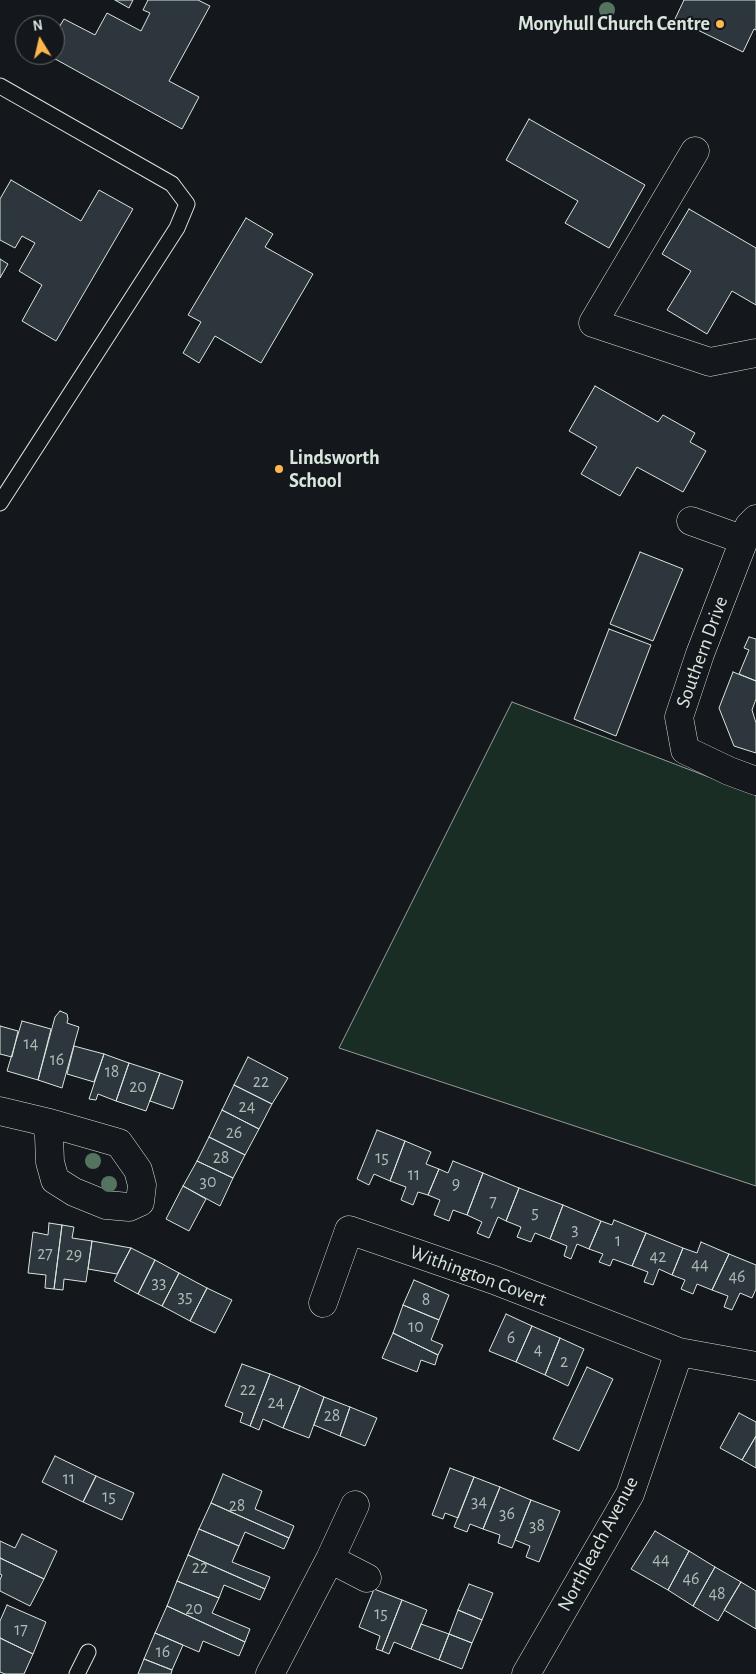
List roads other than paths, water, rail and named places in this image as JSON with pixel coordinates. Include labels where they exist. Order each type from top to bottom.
[{"type":"street","points":[[695,151],[593,323],[710,362],[756,353]]},
{"type":"street","name":"Southern Drive","points":[[691,521],[750,530],[700,654],[679,717],[685,750],[729,771],[756,781]]},
{"type":"street","points":[[0,1111],[46,1122],[119,1143],[138,1170],[142,1185],[140,1202],[129,1207],[106,1205],[74,1192],[55,1180],[50,1162],[49,1136],[46,1122]]},
{"type":"street","name":"Withington Covert","points":[[323,1303],[349,1230],[494,1280],[679,1352]]},
{"type":"street","points":[[679,1352],[756,1366]]},
{"type":"street","name":"Northleach Avenue","points":[[526,1674],[630,1494],[679,1352]]},
{"type":"street","points":[[270,1674],[330,1559],[355,1505]]},
{"type":"street","points":[[330,1559],[367,1578]]},
{"type":"lane","points":[[0,86],[172,184],[188,204],[177,228],[0,503]]},
{"type":"lane","points":[[77,1674],[88,1652]]},
{"type":"place","name":"Monyhull Church Centre","points":[[720,24]]},
{"type":"place","name":"Lindsworth School","points":[[279,469]]}]
